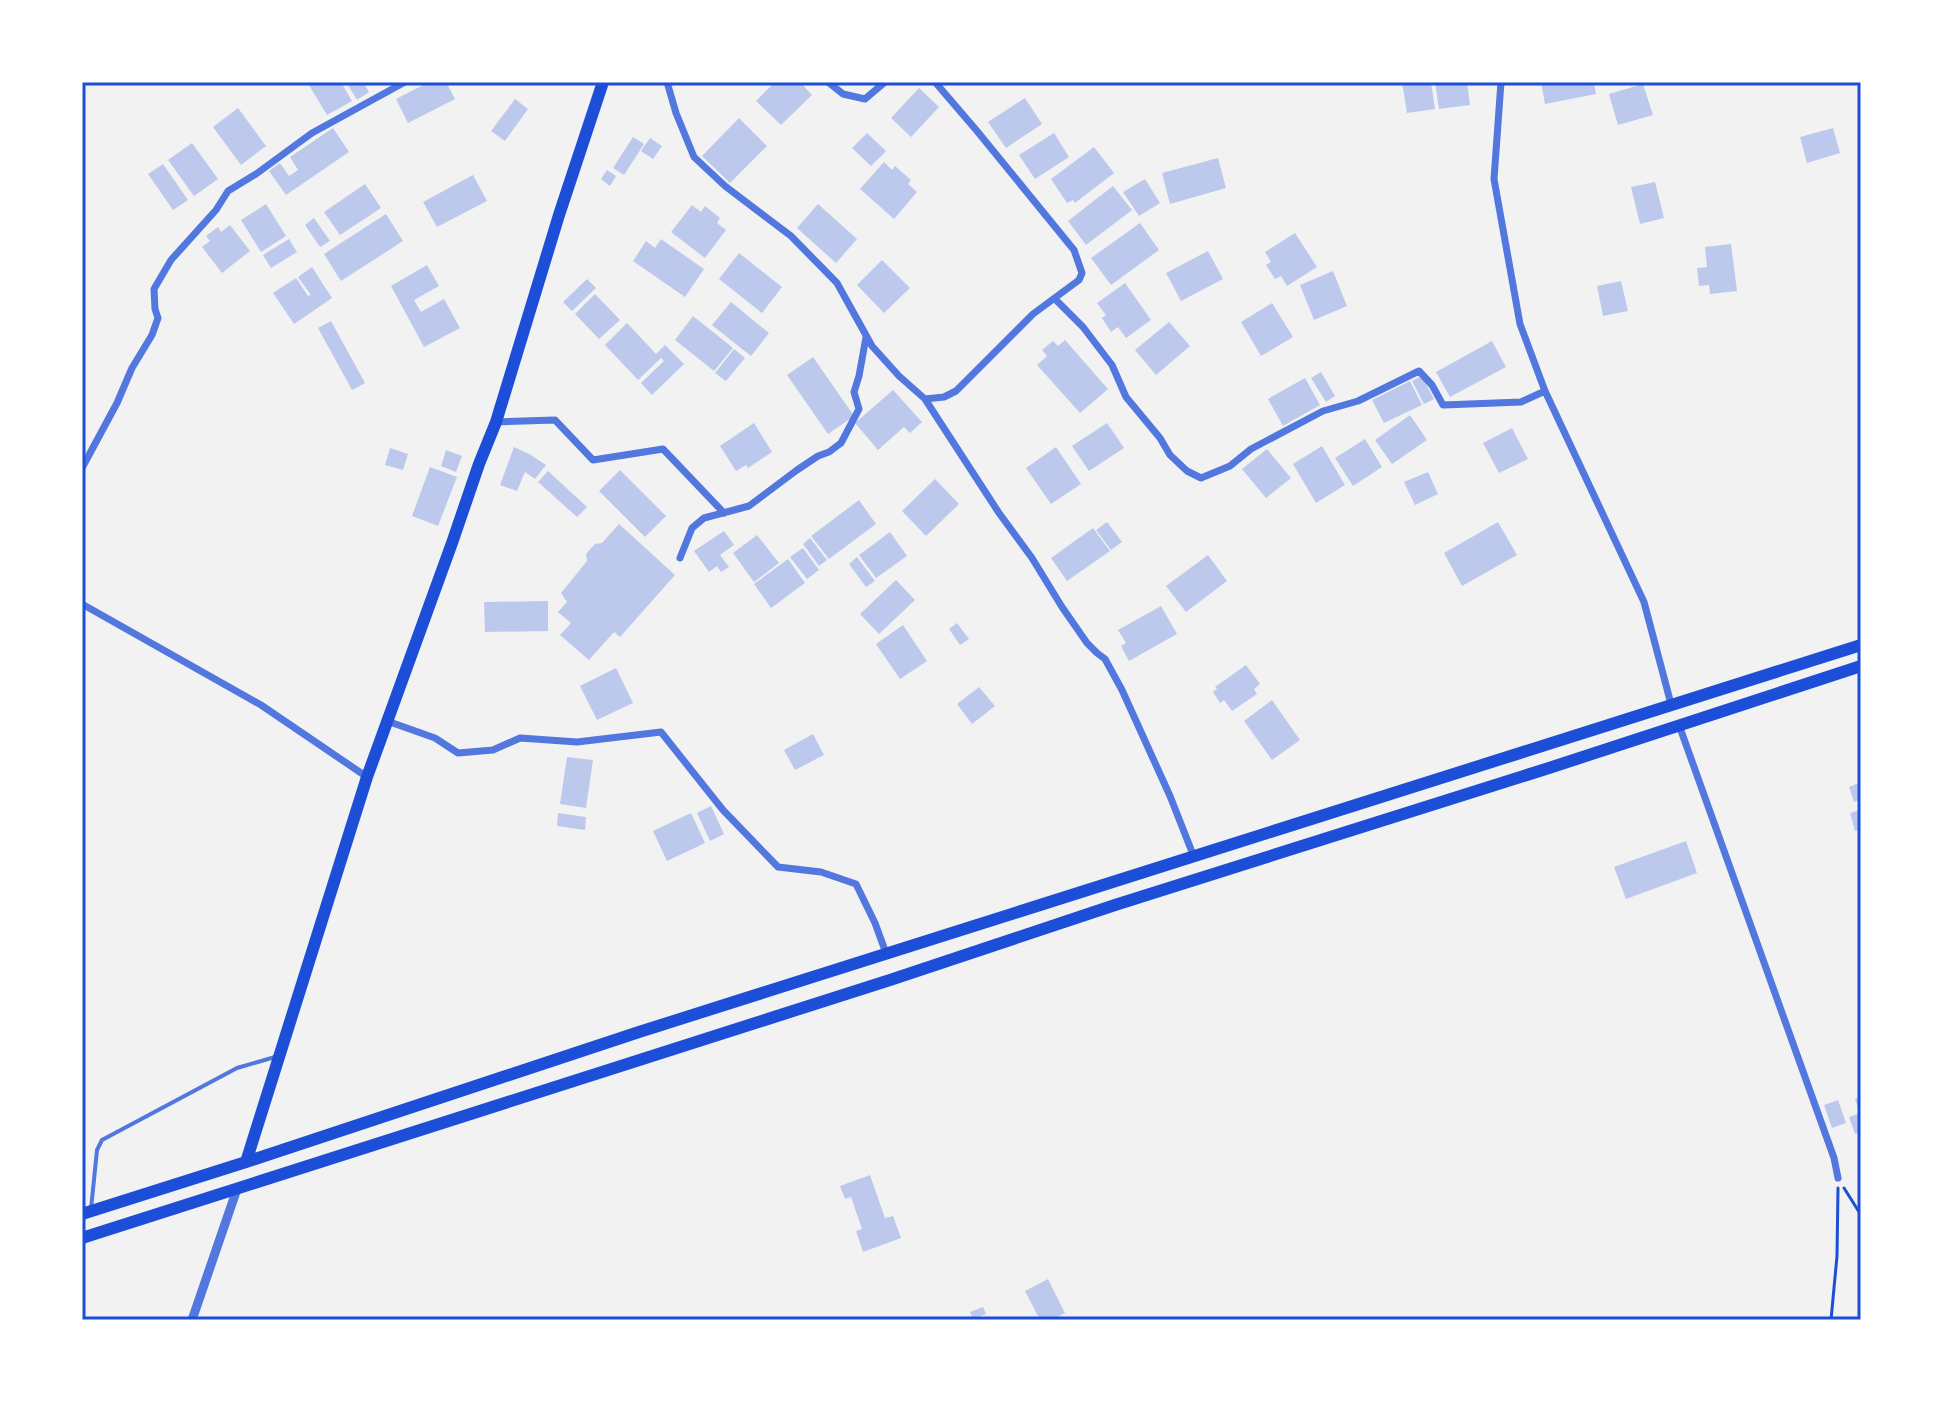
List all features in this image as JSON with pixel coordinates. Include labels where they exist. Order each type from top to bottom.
[{"type":"highway","points":[[246,1162],[367,777],[496,422],[603,82]]},
{"type":"highway","points":[[86,1213],[639,1032],[1861,645]]},
{"type":"highway","points":[[82,1238],[1861,666]]},
{"type":"street","points":[[82,468],[152,335],[158,318],[154,289],[171,260],[216,210],[228,191],[312,133],[405,82]]},
{"type":"street","points":[[667,82],[694,157],[725,186],[791,236],[827,272],[850,304],[866,337],[889,365],[925,399],[1062,607],[1087,643],[1111,667],[1170,796],[1194,857]]},
{"type":"street","points":[[828,82],[843,94],[865,99],[885,82]]},
{"type":"street","points":[[925,399],[944,397],[956,391],[1033,314],[1079,280],[1082,273],[1074,250],[935,82]]},
{"type":"street","points":[[1501,82],[1494,179],[1520,324],[1545,391],[1644,602],[1671,704]]},
{"type":"street","points":[[1055,299],[1083,327],[1112,365],[1126,397],[1170,455],[1187,471],[1201,478],[1230,466],[1251,449],[1323,411],[1358,401],[1419,371],[1432,385],[1443,405],[1521,402],[1545,391]]},
{"type":"street","points":[[680,558],[692,528],[704,518],[749,506],[797,470],[841,443],[859,409],[854,392],[866,337]]},
{"type":"street","points":[[496,422],[555,420],[593,460],[663,449],[724,513]]},
{"type":"street","points":[[82,604],[261,705],[367,777]]},
{"type":"street","points":[[387,721],[435,738],[458,753],[493,750],[520,738],[577,742],[661,732],[723,810],[778,867],[821,872],[856,884],[886,953]]},
{"type":"street","points":[[1679,725],[1834,1158],[1838,1178]]},
{"type":"street","points":[[192,1320],[237,1189]]},
{"type":"lane","points":[[86,1213],[97,1150],[102,1140],[237,1068],[280,1055]]},
{"type":"path","points":[[1838,1178],[1861,1215]]},
{"type":"path","points":[[1831,1320],[1837,1256],[1838,1178]]},
{"type":"building","points":[[307,82],[341,82],[352,101],[327,115]]},
{"type":"building","points":[[346,82],[363,82],[369,92],[357,100]]},
{"type":"building","points":[[429,82],[446,82],[455,99],[408,123],[396,99]]},
{"type":"building","points":[[775,82],[800,82],[812,95],[781,125],[756,101]]},
{"type":"building","points":[[1402,82],[1431,82],[1435,109],[1407,113]]},
{"type":"building","points":[[1435,82],[1467,82],[1470,105],[1439,109]]},
{"type":"building","points":[[1541,82],[1594,82],[1596,94],[1545,104]]},
{"type":"building","points":[[1643,84],[1653,115],[1618,125],[1609,94]]},
{"type":"building","points":[[919,88],[939,107],[911,137],[891,118]]},
{"type":"building","points":[[1025,98],[1042,124],[1006,148],[988,122]]},
{"type":"building","points":[[515,99],[528,109],[505,141],[491,131]]},
{"type":"building","points":[[238,108],[266,146],[241,165],[213,127]]},
{"type":"building","points":[[739,118],[767,146],[730,183],[702,156]]},
{"type":"building","points":[[333,128],[349,152],[286,195],[269,171],[280,163],[289,176],[298,170],[290,157]]},
{"type":"building","points":[[1833,128],[1840,153],[1807,163],[1800,137]]},
{"type":"building","points":[[867,133],[886,151],[871,166],[852,148]]},
{"type":"building","points":[[1054,133],[1069,157],[1035,179],[1019,155]]},
{"type":"building","points":[[633,137],[644,144],[624,175],[613,168]]},
{"type":"building","points":[[650,138],[662,146],[653,159],[641,151]]},
{"type":"building","points":[[192,143],[218,179],[194,196],[168,160]]},
{"type":"building","points":[[1094,147],[1114,173],[1075,203],[1073,200],[1067,203],[1051,179]]},
{"type":"building","points":[[1218,158],[1226,188],[1170,204],[1162,173]]},
{"type":"building","points":[[884,162],[892,170],[895,166],[911,180],[908,184],[917,192],[894,219],[860,189]]},
{"type":"building","points":[[163,164],[188,200],[173,210],[148,174]]},
{"type":"building","points":[[607,170],[616,176],[610,186],[601,179]]},
{"type":"building","points":[[473,175],[487,201],[437,227],[423,202]]},
{"type":"building","points":[[1145,179],[1160,203],[1139,216],[1123,192]]},
{"type":"building","points":[[1655,182],[1664,218],[1640,224],[1631,187]]},
{"type":"building","points":[[365,184],[381,208],[340,235],[324,212]]},
{"type":"building","points":[[1113,186],[1132,210],[1086,245],[1068,221]]},
{"type":"building","points":[[266,204],[286,236],[261,252],[241,220]]},
{"type":"building","points":[[818,204],[857,239],[836,263],[797,228]]},
{"type":"building","points":[[692,205],[701,212],[705,206],[720,218],[717,223],[726,230],[705,258],[671,232]]},
{"type":"building","points":[[386,214],[403,241],[341,281],[324,254]]},
{"type":"building","points":[[314,218],[330,241],[320,247],[305,225]]},
{"type":"building","points":[[1140,223],[1159,250],[1111,285],[1091,258]]},
{"type":"building","points":[[230,225],[250,251],[222,273],[202,247],[210,241],[206,236],[218,227],[221,232]]},
{"type":"building","points":[[1295,233],[1317,267],[1287,286],[1281,276],[1275,279],[1266,265],[1271,262],[1265,252]]},
{"type":"building","points":[[289,239],[297,252],[271,268],[263,255]]},
{"type":"building","points":[[661,239],[704,269],[685,297],[633,261],[646,241],[655,248]]},
{"type":"building","points":[[1731,244],[1737,291],[1710,294],[1709,285],[1699,286],[1697,268],[1707,267],[1705,247]]},
{"type":"building","points":[[1208,251],[1223,279],[1181,301],[1166,273]]},
{"type":"building","points":[[739,253],[782,287],[762,313],[719,279]]},
{"type":"building","points":[[882,260],[910,288],[884,313],[857,285]]},
{"type":"building","points":[[427,265],[439,286],[414,300],[421,312],[444,299],[460,328],[424,347],[391,286]]},
{"type":"building","points":[[312,267],[332,298],[294,324],[273,293],[296,278],[308,296],[311,295],[298,277]]},
{"type":"building","points":[[1333,271],[1347,306],[1314,320],[1300,285]]},
{"type":"building","points":[[587,279],[596,288],[572,311],[563,302]]},
{"type":"building","points":[[1621,281],[1628,311],[1603,316],[1597,286]]},
{"type":"building","points":[[1125,283],[1151,320],[1126,338],[1118,327],[1111,332],[1102,318],[1106,315],[1097,303]]},
{"type":"building","points":[[595,294],[620,320],[599,339],[575,314]]},
{"type":"building","points":[[731,302],[769,333],[751,356],[712,325]]},
{"type":"building","points":[[1272,303],[1293,337],[1261,356],[1241,322]]},
{"type":"building","points":[[693,316],[733,348],[714,371],[675,340]]},
{"type":"building","points":[[331,321],[365,383],[352,390],[318,328]]},
{"type":"building","points":[[1169,322],[1190,346],[1156,375],[1135,350]]},
{"type":"building","points":[[627,323],[656,354],[665,345],[684,364],[652,395],[641,383],[664,361],[661,358],[638,380],[605,345]]},
{"type":"building","points":[[1065,340],[1108,389],[1080,413],[1037,365],[1047,356],[1042,350],[1053,341],[1058,346]]},
{"type":"building","points":[[1492,341],[1506,367],[1450,397],[1436,372]]},
{"type":"building","points":[[734,349],[745,358],[726,381],[715,373]]},
{"type":"building","points":[[813,357],[854,416],[828,434],[787,375]]},
{"type":"building","points":[[1321,372],[1335,396],[1326,402],[1311,378]]},
{"type":"building","points":[[1422,376],[1434,399],[1424,404],[1412,381]]},
{"type":"building","points":[[1305,378],[1320,405],[1283,426],[1268,399]]},
{"type":"building","points":[[1410,381],[1422,405],[1384,423],[1372,400]]},
{"type":"building","points":[[893,390],[922,422],[910,433],[904,427],[878,450],[855,423]]},
{"type":"building","points":[[1410,415],[1427,440],[1392,464],[1375,440]]},
{"type":"building","points":[[754,423],[772,452],[748,468],[746,465],[736,471],[720,446]]},
{"type":"building","points":[[1107,423],[1124,448],[1089,471],[1072,446]]},
{"type":"building","points":[[1512,428],[1528,459],[1499,473],[1483,443]]},
{"type":"building","points":[[1365,439],[1382,467],[1353,486],[1335,458]]},
{"type":"building","points":[[1322,446],[1345,485],[1316,503],[1293,464]]},
{"type":"building","points":[[514,447],[546,465],[535,479],[525,472],[517,491],[500,485]]},
{"type":"building","points":[[1056,447],[1081,484],[1051,504],[1026,468]]},
{"type":"building","points":[[390,448],[408,454],[403,470],[385,465]]},
{"type":"building","points":[[1267,449],[1291,478],[1266,498],[1242,469]]},
{"type":"building","points":[[446,450],[462,456],[456,472],[441,466]]},
{"type":"building","points":[[430,467],[457,477],[438,526],[412,516]]},
{"type":"building","points":[[620,470],[666,516],[645,537],[599,491]]},
{"type":"building","points":[[548,471],[587,507],[577,517],[538,482]]},
{"type":"building","points":[[1428,472],[1438,494],[1415,505],[1404,482]]},
{"type":"building","points":[[935,479],[959,504],[926,536],[902,511]]},
{"type":"building","points":[[859,500],[876,524],[829,559],[811,536]]},
{"type":"building","points":[[1107,522],[1122,542],[1111,550],[1096,530]]},
{"type":"building","points":[[1498,522],[1517,555],[1462,586],[1444,553]]},
{"type":"building","points":[[619,524],[675,575],[620,637],[614,632],[589,660],[560,635],[571,623],[558,612],[567,602],[561,593],[587,561],[586,554],[595,544],[602,543]]},
{"type":"building","points":[[1093,528],[1110,551],[1067,581],[1051,558]]},
{"type":"building","points":[[724,531],[734,545],[720,555],[729,567],[721,572],[717,566],[709,572],[694,551]]},
{"type":"building","points":[[890,532],[907,556],[876,578],[859,555]]},
{"type":"building","points":[[757,535],[779,563],[754,582],[733,553]]},
{"type":"building","points":[[810,538],[827,560],[819,566],[803,544]]},
{"type":"building","points":[[803,548],[819,570],[807,579],[790,557]]},
{"type":"building","points":[[1208,555],[1227,581],[1186,612],[1166,586]]},
{"type":"building","points":[[857,557],[875,581],[866,587],[849,564]]},
{"type":"building","points":[[788,559],[805,583],[771,608],[754,584]]},
{"type":"building","points":[[896,580],[915,600],[879,634],[860,614]]},
{"type":"building","points":[[548,601],[548,631],[485,632],[484,602]]},
{"type":"building","points":[[1161,606],[1177,634],[1129,661],[1121,646],[1126,643],[1118,630]]},
{"type":"building","points":[[957,623],[969,639],[960,645],[949,629]]},
{"type":"building","points":[[903,625],[927,661],[900,679],[876,644]]},
{"type":"building","points":[[1246,665],[1260,684],[1254,689],[1257,694],[1232,711],[1224,700],[1220,703],[1213,692],[1217,689],[1215,687]]},
{"type":"building","points":[[616,668],[633,703],[597,720],[580,686]]},
{"type":"building","points":[[979,687],[995,706],[972,724],[957,704]]},
{"type":"building","points":[[1272,700],[1300,740],[1272,760],[1244,721]]},
{"type":"building","points":[[813,734],[824,755],[795,770],[784,750]]},
{"type":"building","points":[[567,757],[593,760],[586,808],[560,804]]},
{"type":"building","points":[[1861,782],[1861,799],[1854,802],[1849,787]]},
{"type":"building","points":[[711,806],[724,834],[710,841],[697,813]]},
{"type":"building","points":[[1861,810],[1861,829],[1855,831],[1850,813]]},
{"type":"building","points":[[558,813],[586,817],[585,830],[557,826]]},
{"type":"building","points":[[691,813],[705,843],[667,861],[653,831]]},
{"type":"building","points":[[1686,841],[1697,873],[1626,899],[1614,867]]},
{"type":"building","points":[[1861,1096],[1861,1132],[1855,1134],[1849,1117],[1860,1113],[1855,1099]]},
{"type":"building","points":[[1838,1100],[1846,1123],[1832,1128],[1824,1105]]},
{"type":"building","points":[[870,1175],[885,1218],[893,1216],[901,1238],[863,1252],[856,1231],[862,1229],[851,1197],[845,1199],[840,1186]]},
{"type":"building","points":[[1048,1279],[1065,1313],[1051,1320],[1040,1320],[1025,1291]]},
{"type":"building","points":[[983,1307],[986,1314],[973,1319],[970,1312]]}]
